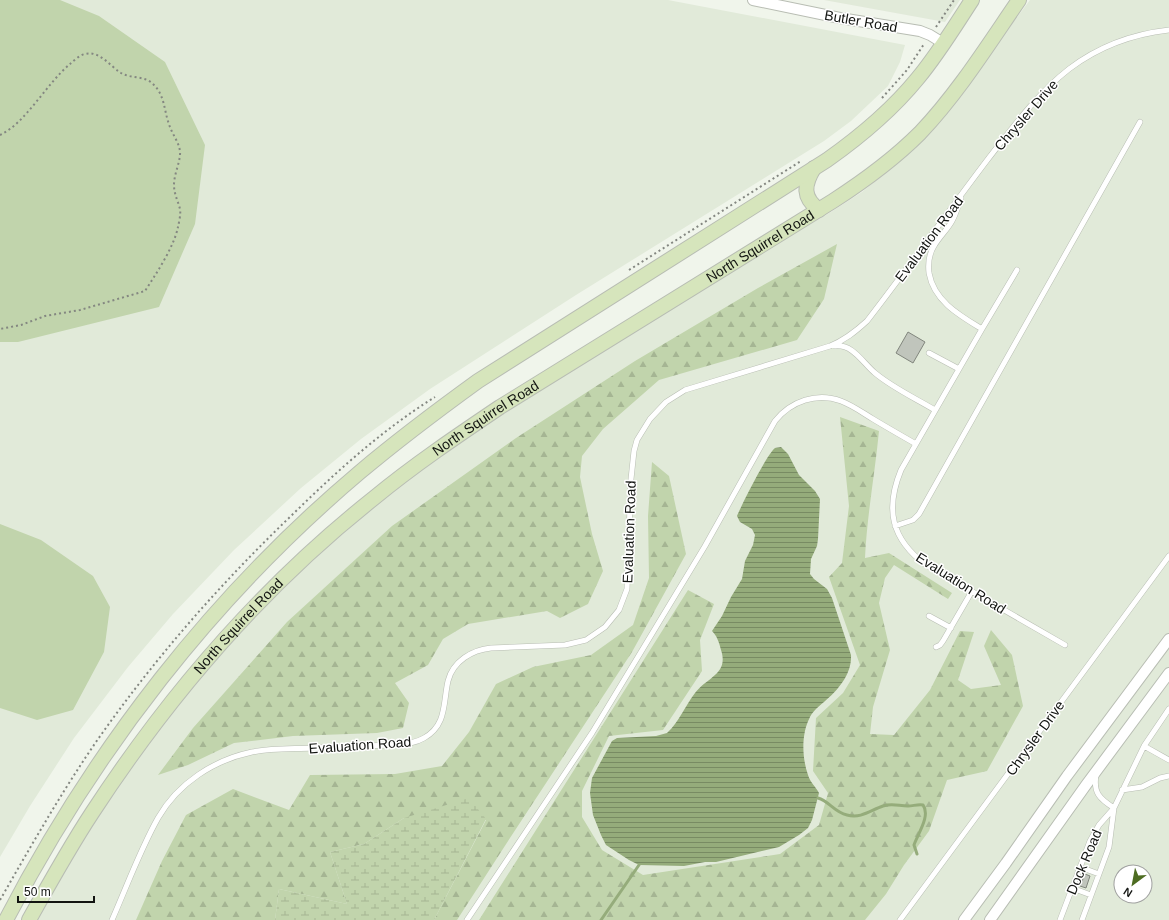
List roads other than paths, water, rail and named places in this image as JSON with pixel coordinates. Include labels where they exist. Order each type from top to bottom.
[{"type":"main road","name":"North Squirrel Road","points":[[6,920],[63,818],[132,717],[178,657],[226,602],[304,522],[359,472],[478,381],[814,168],[855,140],[883,116],[918,78],[972,0]]},
{"type":"main road","name":"North Squirrel Road","points":[[29,920],[91,814],[134,751],[185,686],[209,656],[266,596],[341,526],[373,498],[454,437],[819,210],[876,171],[919,133],[963,81],[1019,0]]},
{"type":"main road","points":[[814,168],[807,182],[806,194],[811,203],[819,210]]},
{"type":"street","name":"Butler Road","points":[[753,0],[840,18],[920,31],[943,43]]},
{"type":"street","points":[[964,920],[1169,639]]},
{"type":"street","points":[[990,920],[1169,673]]},
{"type":"lane","name":"Chrysler Drive","points":[[963,192],[1020,118],[1051,84],[1069,69],[1088,56],[1109,46],[1130,38],[1169,30]]},
{"type":"lane","points":[[895,526],[913,520],[919,514],[1140,122]]},
{"type":"lane","name":"Evaluation Road","points":[[963,192],[952,221],[930,254],[929,270],[933,287],[944,303],[982,329],[901,470],[895,486],[892,502],[895,526],[903,542],[914,556],[926,565],[1065,645]]},
{"type":"lane","name":"Evaluation Road","points":[[112,920],[148,837],[159,817],[173,798],[186,785],[210,768],[230,758],[254,752],[391,745],[413,742],[424,738],[432,732],[440,722],[444,713],[448,680],[454,668],[461,660],[473,652],[491,648],[565,645],[586,640],[605,627],[619,610],[627,589],[632,466],[637,440],[650,419],[666,402],[685,390],[830,346],[841,342],[850,336],[867,321],[963,192]]},
{"type":"lane","points":[[982,329],[1017,270]]},
{"type":"lane","name":"Evaluation Road","points":[[830,346],[851,349],[875,373],[935,410]]},
{"type":"lane","points":[[929,353],[959,369]]},
{"type":"lane","points":[[467,920],[592,733],[705,546],[780,414],[794,404],[810,399],[827,398],[842,401],[916,444]]},
{"type":"lane","name":"Chrysler Drive","points":[[900,920],[1169,556]]},
{"type":"lane","points":[[936,647],[940,645],[972,592]]},
{"type":"lane","points":[[929,616],[951,628]]},
{"type":"lane","name":"Dock Road","points":[[1060,920],[1093,836],[1114,808],[1144,746],[1169,709]]},
{"type":"lane","points":[[1144,746],[1169,760]]},
{"type":"lane","points":[[1098,770],[1095,783],[1098,796],[1102,801],[1114,808]]},
{"type":"lane","points":[[1122,790],[1142,787],[1160,778],[1169,776]]},
{"type":"lane","name":"Dock Road","points":[[1082,920],[1109,847],[1114,808]]},
{"type":"lane","points":[[1080,867],[1098,874]]},
{"type":"lane","points":[[1072,888],[1091,895]]},
{"type":"waterway","points":[[818,798],[822,799],[842,814],[852,816],[866,814],[886,805],[923,805],[925,809],[923,825],[914,845],[917,854]]},
{"type":"waterway","points":[[601,920],[639,865]]}]
